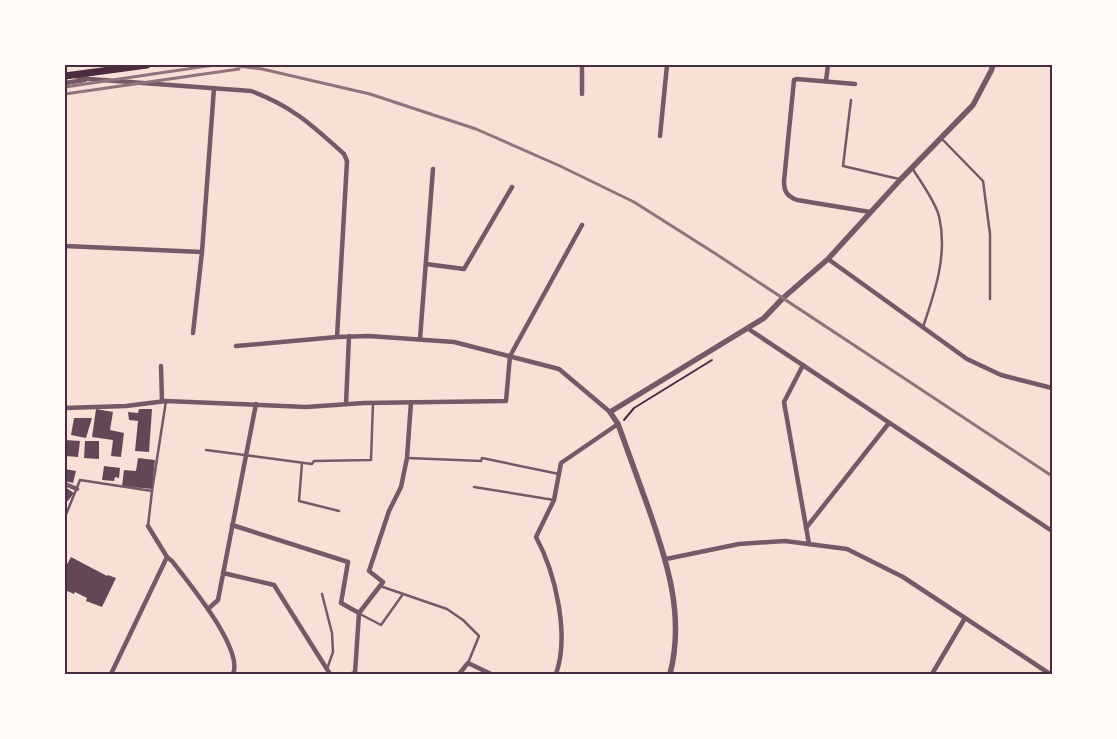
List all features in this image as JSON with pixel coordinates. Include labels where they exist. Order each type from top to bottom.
[{"type":"main road","points":[[65,75],[147,65]]},
{"type":"street","points":[[582,65],[582,94]]},
{"type":"street","points":[[660,136],[667,65]]},
{"type":"street","points":[[826,81],[828,65]]},
{"type":"street","points":[[610,412],[764,318],[782,298],[828,259],[901,179],[973,105],[993,65]]},
{"type":"street","points":[[65,75],[88,79],[251,91],[272,99],[301,116],[344,154],[347,161],[337,337]]},
{"type":"street","points":[[65,83],[88,79]]},
{"type":"street","points":[[855,84],[794,80],[784,191],[789,197],[797,200],[870,212]]},
{"type":"street","points":[[192,333],[202,252],[214,88]]},
{"type":"street","points":[[420,339],[432,169]]},
{"type":"street","points":[[426,264],[464,269],[512,187]]},
{"type":"street","points":[[65,408],[126,406],[164,401],[306,407],[373,403],[506,401],[510,356],[582,225]]},
{"type":"street","points":[[65,246],[202,252]]},
{"type":"street","points":[[828,259],[967,359],[1001,375],[1052,388]]},
{"type":"street","points":[[747,328],[1052,531]]},
{"type":"street","points":[[347,404],[349,336]]},
{"type":"street","points":[[236,346],[349,336],[420,339],[454,342],[559,369],[621,423],[666,559],[672,583],[676,618],[674,661],[670,674]]},
{"type":"street","points":[[803,365],[784,402],[809,544]]},
{"type":"street","points":[[160,366],[164,401]]},
{"type":"street","points":[[352,674],[354,673],[359,613],[383,582],[368,571],[401,487],[407,458],[412,402]]},
{"type":"street","points":[[208,609],[218,600],[256,404]]},
{"type":"street","points":[[556,674],[559,666],[561,633],[558,595],[546,556],[536,537],[554,500],[561,464],[621,423]]},
{"type":"street","points":[[806,528],[889,423]]},
{"type":"street","points":[[65,484],[77,488]]},
{"type":"street","points":[[232,525],[348,562],[341,603],[359,613]]},
{"type":"street","points":[[148,526],[167,556],[208,609],[232,649],[236,669],[233,674]]},
{"type":"street","points":[[666,559],[739,544],[785,541],[847,549],[903,577],[1050,674]]},
{"type":"street","points":[[111,674],[167,556]]},
{"type":"street","points":[[223,574],[274,585],[329,672]]},
{"type":"street","points":[[932,674],[965,618]]},
{"type":"street","points":[[459,674],[468,663],[491,674]]},
{"type":"lane","points":[[851,100],[843,166],[901,179]]},
{"type":"lane","points":[[941,138],[983,181],[990,234],[990,299]]},
{"type":"lane","points":[[912,168],[939,216],[942,253],[936,289],[923,327]]},
{"type":"lane","points":[[148,526],[164,401]]},
{"type":"lane","points":[[206,450],[312,464],[314,461],[371,460],[373,403]]},
{"type":"lane","points":[[407,458],[481,461],[482,458],[559,474]]},
{"type":"lane","points":[[302,463],[299,500],[339,511]]},
{"type":"lane","points":[[65,517],[80,480],[152,491]]},
{"type":"lane","points":[[474,487],[554,500]]},
{"type":"lane","points":[[380,586],[447,609],[463,620],[479,636],[468,663]]},
{"type":"lane","points":[[322,594],[332,633],[334,652],[329,672]]},
{"type":"lane","points":[[359,613],[381,625],[403,594]]},
{"type":"path","points":[[621,423],[634,408],[714,358]]},
{"type":"building","points":[[96,409],[113,412],[110,430],[124,433],[121,457],[111,456],[113,440],[92,437]]},
{"type":"building","points":[[139,409],[152,409],[149,452],[135,451],[138,421],[129,420],[128,412],[138,413]]},
{"type":"building","points":[[74,418],[92,418],[86,438],[71,435]]},
{"type":"building","points":[[65,440],[80,441],[78,457],[65,456]]},
{"type":"building","points":[[85,441],[99,441],[99,459],[84,458]]},
{"type":"building","points":[[138,458],[155,460],[152,489],[122,486],[124,470],[136,471]]},
{"type":"building","points":[[104,466],[120,468],[119,478],[115,477],[114,481],[102,480]]},
{"type":"building","points":[[65,469],[76,471],[73,483],[65,481]]},
{"type":"building","points":[[65,487],[74,493],[68,501],[65,500]]},
{"type":"building","points":[[71,557],[107,576],[116,578],[102,607],[86,601],[87,598],[75,592],[74,594],[65,590],[65,568]]},
{"type":"railway","points":[[65,87],[214,65]]},
{"type":"railway","points":[[230,65],[262,69],[370,94],[476,129],[560,166],[634,202],[1052,476]]},
{"type":"railway","points":[[65,94],[239,69]]}]
